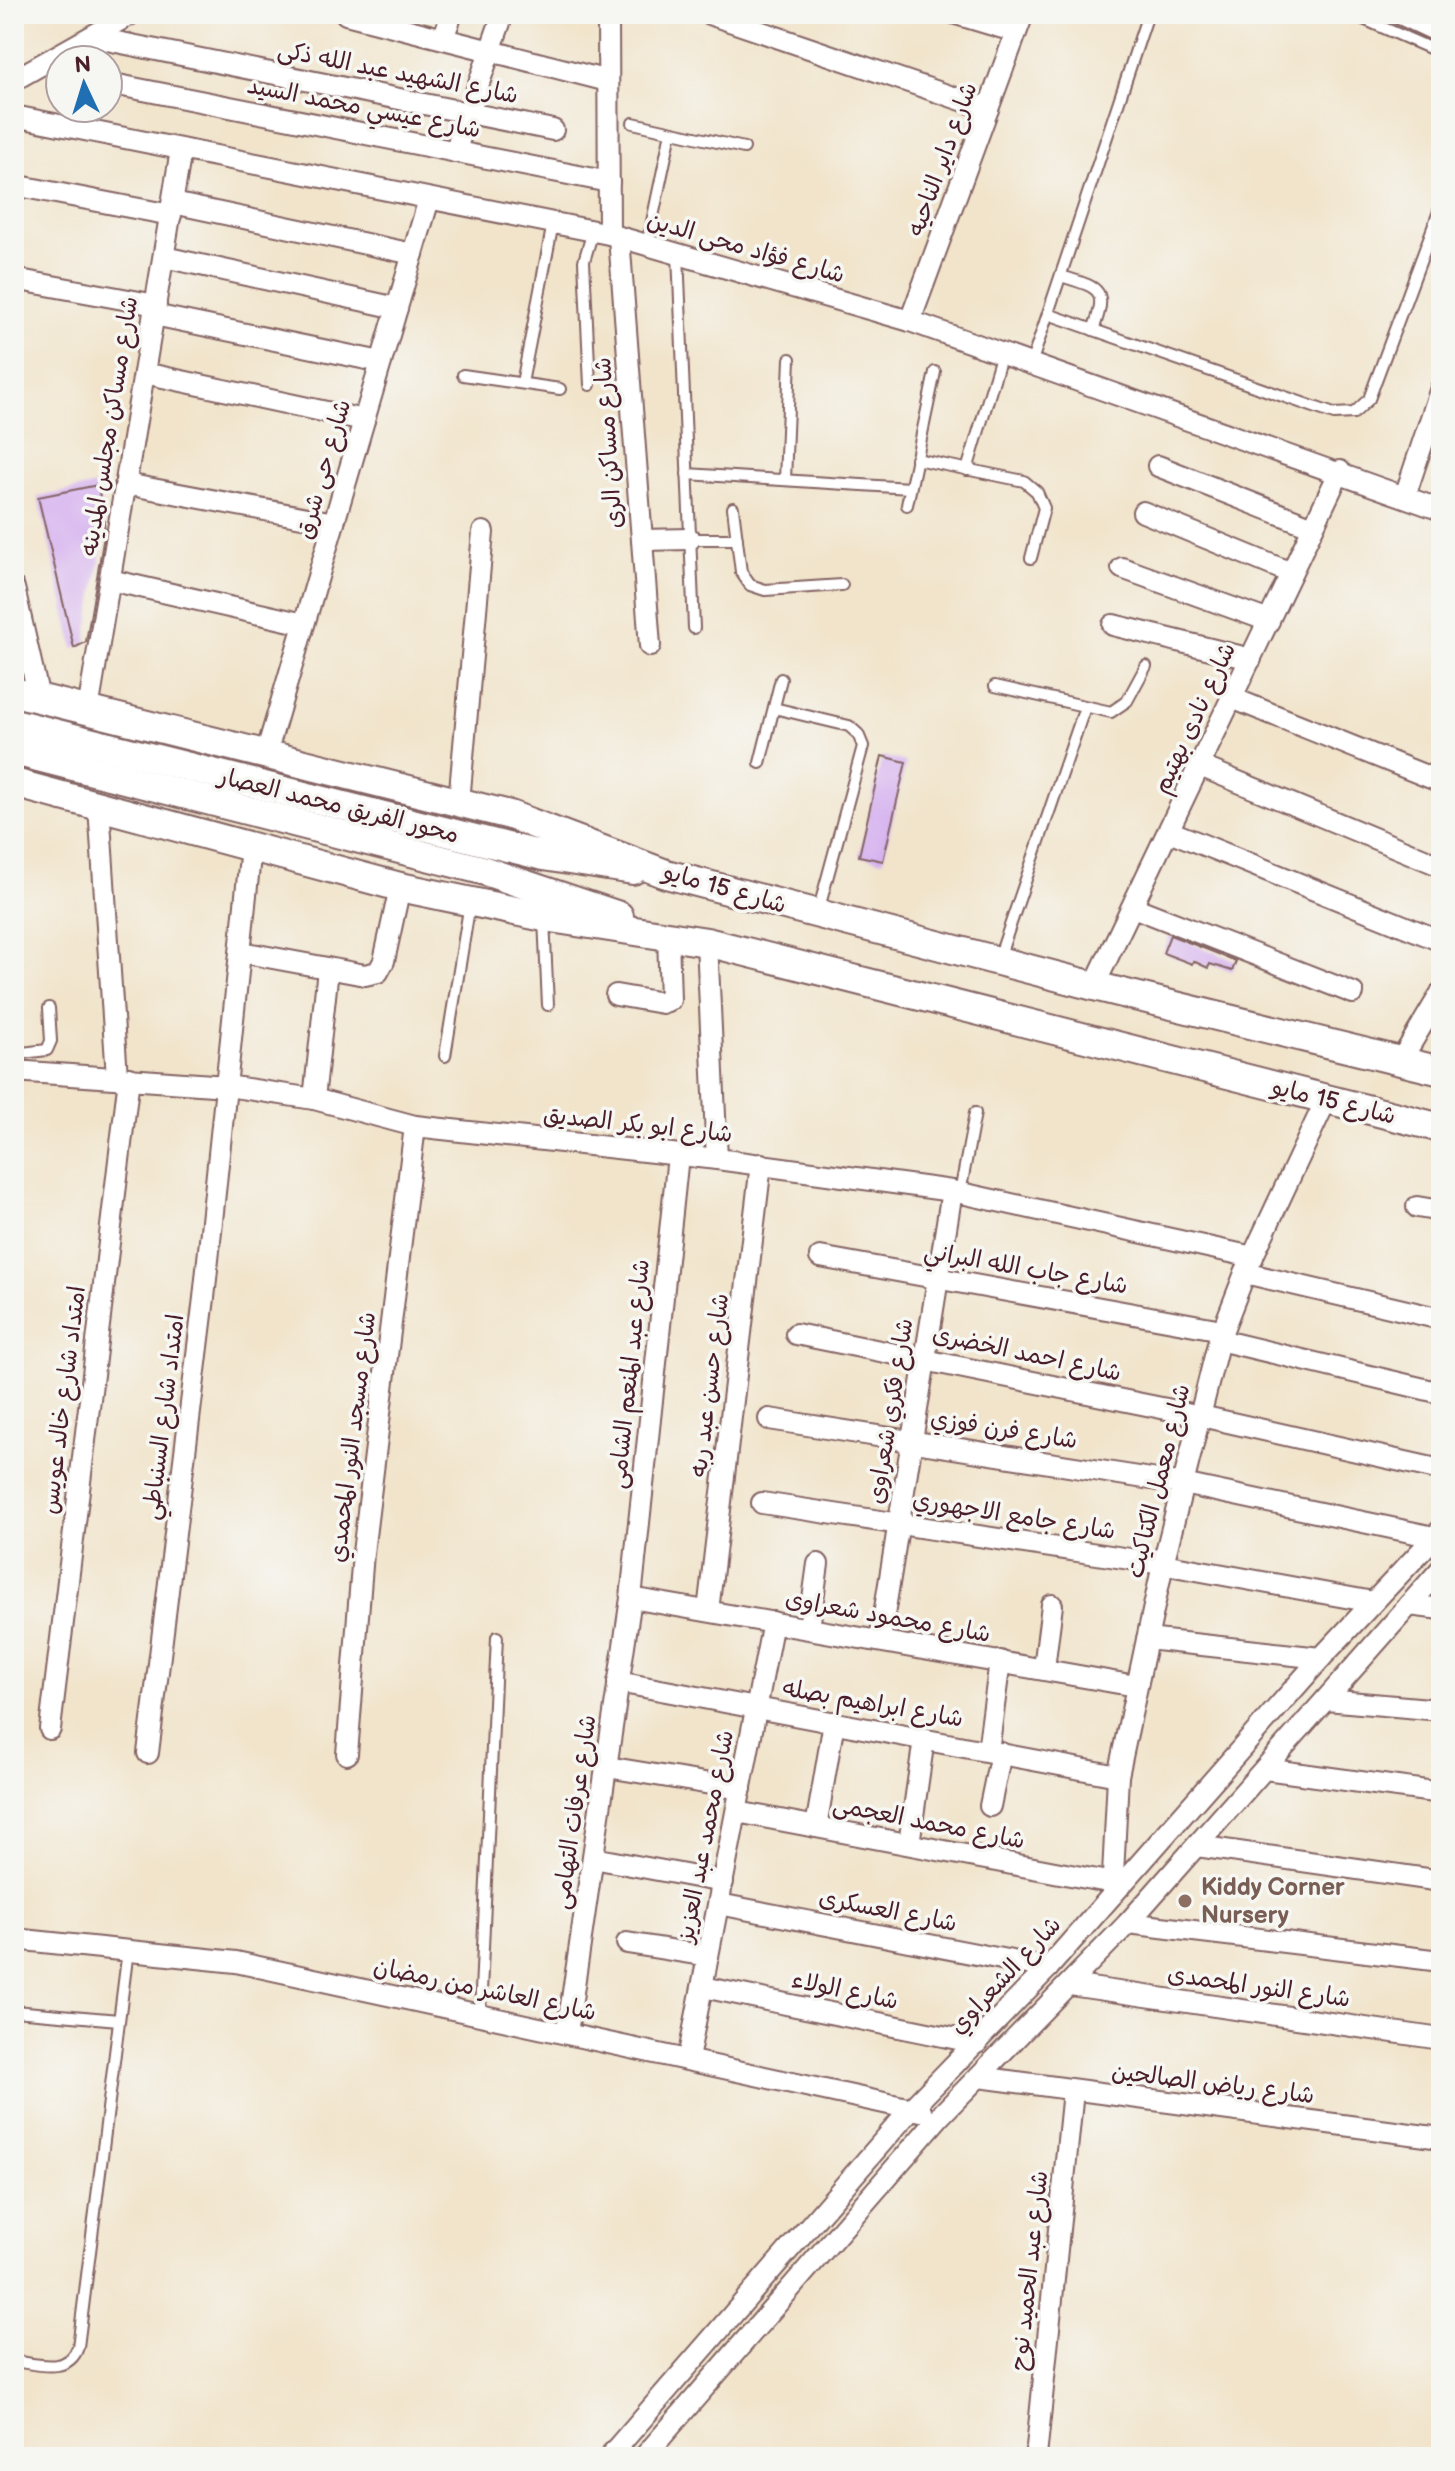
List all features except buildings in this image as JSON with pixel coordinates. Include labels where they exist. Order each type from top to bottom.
[{"type":"main road","name":"شارع 15 مايو","points":[[26,695],[543,825],[666,874],[1094,986],[1441,1071]]},
{"type":"main road","name":"محور الفريق محمد العصار","points":[[14,723],[543,856],[589,866],[666,874]]},
{"type":"main road","name":"محور الفريق محمد العصار","points":[[14,751],[482,870],[567,896],[659,932]]},
{"type":"main road","name":"شارع 15 مايو","points":[[14,783],[400,887],[544,917],[659,932],[707,942],[1441,1128]]},
{"type":"street","points":[[14,80],[131,14]]},
{"type":"street","points":[[346,14],[379,18],[608,81]]},
{"type":"street","points":[[443,38],[452,14]]},
{"type":"street","points":[[455,152],[503,14]]},
{"type":"street","name":"شارع مساكن الرى","points":[[608,14],[607,234],[642,540],[650,646]]},
{"type":"street","points":[[709,14],[988,109]]},
{"type":"street","points":[[956,14],[1019,23]]},
{"type":"street","points":[[1407,16],[1441,33]]},
{"type":"street","name":"شارع داير الناحيه","points":[[910,321],[1019,23]]},
{"type":"street","name":"شارع الشهيد عبد الله ذكى","points":[[92,37],[553,130]]},
{"type":"street","points":[[38,69],[44,70]]},
{"type":"street","name":"شارع عيسي محمد السيد","points":[[124,86],[609,182]]},
{"type":"street","name":"شارع فؤاد محى الدين","points":[[14,116],[607,234],[647,245],[910,321],[1340,471],[1441,510]]},
{"type":"street","name":"شارع مساكن مجلس المدينه","points":[[88,710],[181,150]]},
{"type":"street","points":[[14,185],[172,209],[413,254]]},
{"type":"street","name":"شارع حى شرق","points":[[266,754],[429,199]]},
{"type":"street","points":[[164,257],[397,308]]},
{"type":"street","points":[[14,279],[381,362]]},
{"type":"street","points":[[144,373],[364,420]]},
{"type":"street","points":[[1405,496],[1441,388]]},
{"type":"street","points":[[1158,466],[1313,527]]},
{"type":"street","name":"شارع نادى بهتيم","points":[[1094,986],[1340,471]]},
{"type":"street","points":[[126,484],[334,523]]},
{"type":"street","points":[[1143,512],[1291,573]]},
{"type":"street","points":[[459,802],[483,532]]},
{"type":"street","points":[[642,540],[690,539]]},
{"type":"street","points":[[1122,568],[1269,621]]},
{"type":"street","points":[[110,580],[304,624]]},
{"type":"street","points":[[14,588],[26,695]]},
{"type":"street","points":[[1113,625],[1251,659]]},
{"type":"street","points":[[1232,698],[1441,782]]},
{"type":"street","points":[[1200,766],[1441,866]]},
{"type":"street","name":"امتداد شارع خالد عويس","points":[[50,1729],[123,1077],[99,806]]},
{"type":"street","points":[[1169,831],[1441,941]]},
{"type":"street","name":"امتداد شارع السنباطي","points":[[148,1753],[227,1086],[251,847]]},
{"type":"street","points":[[241,952],[365,975],[378,972],[384,961],[400,887]]},
{"type":"street","points":[[1133,907],[1353,993]]},
{"type":"street","points":[[616,995],[662,1003],[670,1000],[659,932]]},
{"type":"street","points":[[707,942],[717,1159]]},
{"type":"street","points":[[314,1099],[328,969]]},
{"type":"street","points":[[1400,1062],[1441,993]]},
{"type":"street","name":"شارع ابو بكر الصديق","points":[[14,1071],[227,1086],[314,1099],[415,1126],[761,1164],[956,1192],[1249,1265],[1441,1319]]},
{"type":"street","name":"شارع معمل الكتاكيت","points":[[1112,1889],[1118,1776],[1163,1564],[1221,1335],[1249,1265],[1326,1100]]},
{"type":"street","name":"شارع مسجد النور المحمدي","points":[[347,1754],[363,1553],[415,1126]]},
{"type":"street","name":"شارع عبد المنعم الشامى","points":[[631,1598],[678,1156]]},
{"type":"street","name":"شارع حسن عبد ربه","points":[[708,1611],[761,1164]]},
{"type":"street","name":"شارع فكري شعراوى","points":[[880,1640],[937,1277],[956,1192]]},
{"type":"street","points":[[1417,1207],[1441,1211]]},
{"type":"street","name":"شارع جاب الله البراني","points":[[820,1257],[937,1277],[1221,1335],[1441,1393]]},
{"type":"street","name":"شارع احمد الخضرى","points":[[796,1334],[1201,1416],[1441,1470]]},
{"type":"street","name":"شارع فرن فوزي","points":[[769,1419],[1183,1484],[1437,1533]]},
{"type":"street","name":"شارع جامع الاجهوري","points":[[762,1503],[1163,1564],[1373,1602]]},
{"type":"street","name":"شارع الشعراوي","points":[[609,2457],[911,2109],[1048,1968],[1112,1889],[1437,1533]]},
{"type":"street","points":[[809,1628],[818,1564]]},
{"type":"street","points":[[644,2457],[940,2116],[1128,1923],[1441,1569]]},
{"type":"street","name":"شارع محمود شعراوى","points":[[631,1598],[1136,1686]]},
{"type":"street","name":"شارع عرفات التهامى","points":[[567,2033],[631,1598]]},
{"type":"street","points":[[1044,1668],[1052,1605]]},
{"type":"street","points":[[1409,1605],[1441,1609]]},
{"type":"street","name":"شارع محمد عبد العزيز","points":[[688,2059],[773,1622]]},
{"type":"street","points":[[1147,1639],[1321,1658]]},
{"type":"street","points":[[990,1806],[1000,1661]]},
{"type":"street","name":"شارع ابراهيم بصله","points":[[618,1682],[1118,1776]]},
{"type":"street","points":[[1326,1700],[1441,1710]]},
{"type":"street","points":[[816,1827],[834,1722]]},
{"type":"street","points":[[909,1844],[924,1739]]},
{"type":"street","points":[[607,1767],[741,1789]]},
{"type":"street","points":[[1265,1769],[1441,1793]]},
{"type":"street","name":"شارع محمد العجمى","points":[[737,1812],[909,1844],[1112,1889]]},
{"type":"street","points":[[1197,1846],[1441,1881]]},
{"type":"street","points":[[593,1858],[723,1882]]},
{"type":"street","name":"شارع العسكرى","points":[[719,1904],[1048,1968]]},
{"type":"street","points":[[1128,1923],[1441,1961]]},
{"type":"street","name":"شارع العاشر من رمضان","points":[[14,1939],[236,1962],[940,2116]]},
{"type":"street","points":[[627,1943],[708,1956]]},
{"type":"street","name":"شارع النور المحمدى","points":[[1070,1985],[1441,2039]]},
{"type":"street","name":"شارع الولاء","points":[[703,1987],[977,2043]]},
{"type":"street","name":"شارع رياض الصالحين","points":[[979,2077],[1441,2138]]},
{"type":"street","name":"شارع عبد الحميد نوح","points":[[1036,2457],[1073,2091]]},
{"type":"lane","points":[[1031,364],[1148,14]]},
{"type":"lane","points":[[1352,14],[1441,53]]},
{"type":"lane","points":[[633,123],[744,148]]},
{"type":"lane","points":[[647,245],[671,132]]},
{"type":"lane","points":[[1048,314],[1334,414],[1354,413],[1369,399],[1441,206]]},
{"type":"lane","points":[[522,383],[553,223]]},
{"type":"lane","points":[[590,385],[584,261],[607,234]]},
{"type":"lane","points":[[678,254],[694,628]]},
{"type":"lane","points":[[1061,276],[1091,285],[1100,294],[1103,306],[1093,330]]},
{"type":"lane","points":[[967,470],[1002,353]]},
{"type":"lane","points":[[785,480],[790,359]]},
{"type":"lane","points":[[907,505],[935,372]]},
{"type":"lane","points":[[463,375],[560,389]]},
{"type":"lane","points":[[916,459],[1024,481],[1037,492],[1044,508],[1031,558]]},
{"type":"lane","points":[[687,474],[910,488]]},
{"type":"lane","points":[[733,508],[741,572],[755,588],[842,585]]},
{"type":"lane","points":[[690,539],[737,539]]},
{"type":"lane","points":[[995,686],[1111,712],[1123,707],[1146,666]]},
{"type":"lane","points":[[760,763],[781,679]]},
{"type":"lane","points":[[998,961],[1085,707]]},
{"type":"lane","points":[[774,708],[849,726],[858,734],[863,746],[817,914]]},
{"type":"lane","points":[[445,1056],[470,901]]},
{"type":"lane","points":[[544,917],[548,1005]]},
{"type":"lane","points":[[14,1054],[47,1050],[51,1041],[49,1008]]},
{"type":"lane","points":[[956,1192],[975,1113]]},
{"type":"lane","points":[[480,2014],[497,1637]]},
{"type":"lane","points":[[14,2361],[58,2366],[76,2353],[128,1949]]},
{"type":"lane","points":[[14,2011],[119,2020]]},
{"type":"place","name":"Kiddy Corner Nursery","points":[[1185,1901]]}]
